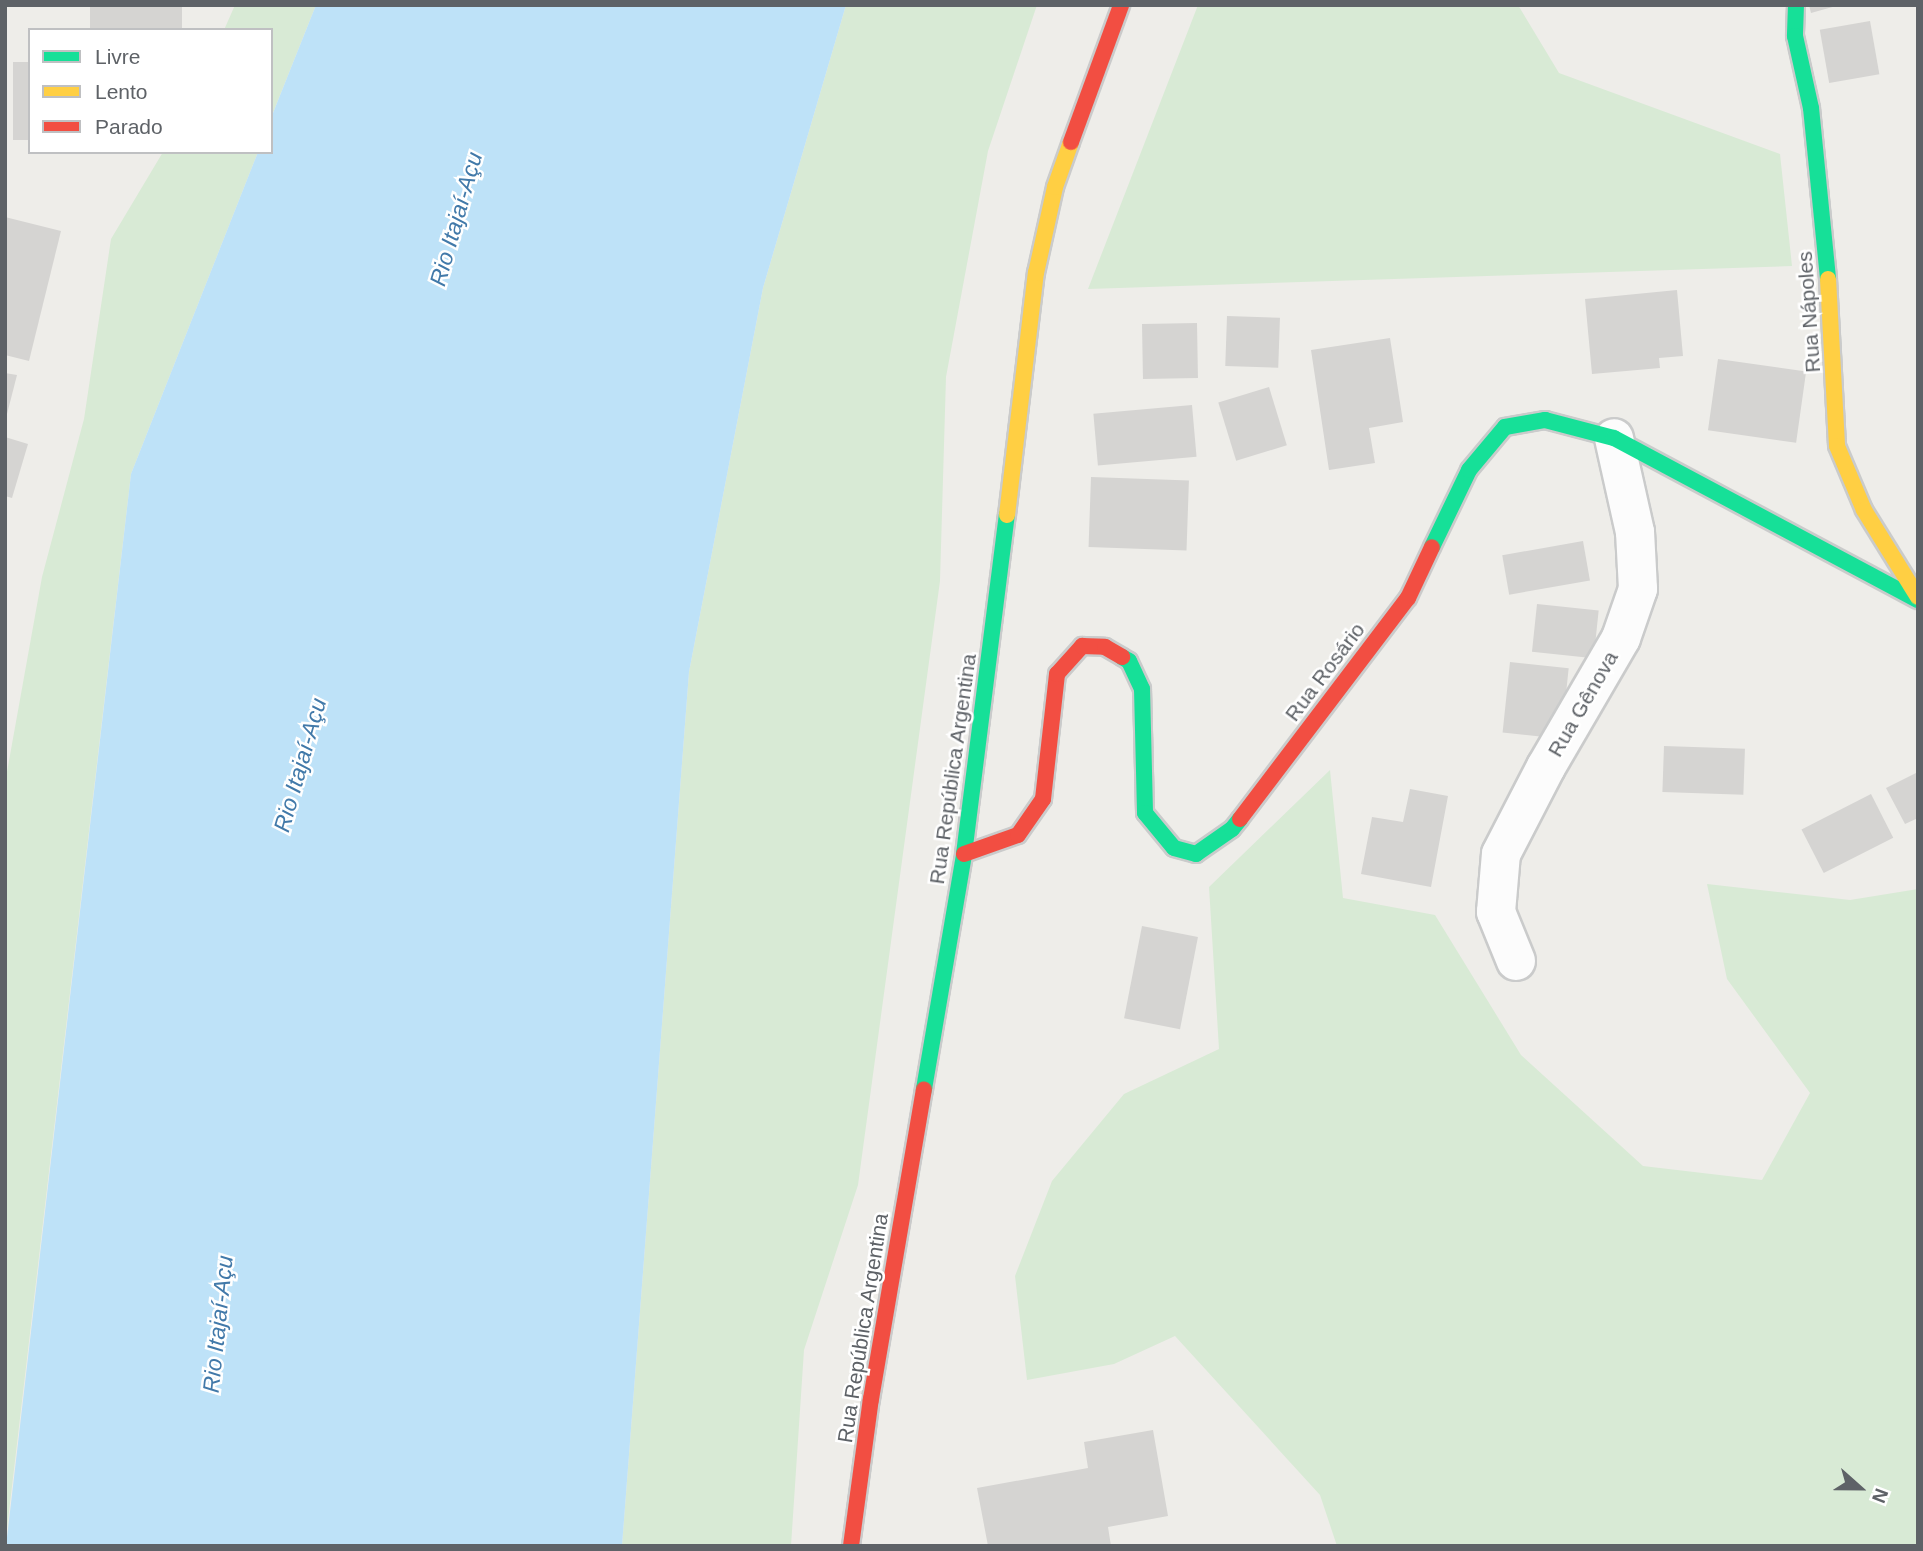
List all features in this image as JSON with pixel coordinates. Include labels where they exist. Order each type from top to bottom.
[{"type":"street","name":"Rua República Argentina","points":[[851,1546],[871,1399],[964,853],[1001,578],[1017,413],[1035,273],[1055,187],[1121,5]]},
{"type":"street","name":"Rua Nápoles","points":[[1796,5],[1795,36],[1811,108],[1833,324],[1837,446],[1864,510],[1918,598]]},
{"type":"street","name":"Rua Rosário","points":[[964,853],[1018,835],[1043,799],[1051,749],[1057,674],[1082,646],[1105,647],[1129,661],[1142,689],[1145,813],[1174,848],[1196,854],[1232,829],[1408,598],[1469,470],[1505,427],[1545,420],[1614,438],[1918,598]]},
{"type":"street","name":"Rua Gênova","points":[[1516,961],[1496,912],[1501,854],[1546,767],[1621,638],[1638,589],[1635,532],[1614,438]]},
{"type":"green space","points":[[235,5],[316,5],[273,113],[273,28],[225,28]]},
{"type":"green space","points":[[846,5],[1037,5],[988,151],[946,377],[940,581],[858,1185],[804,1350],[791,1546],[622,1546],[689,672],[763,288]]},
{"type":"green space","points":[[1198,5],[1518,5],[1559,73],[1780,154],[1792,266],[1088,289]]},
{"type":"green space","points":[[162,154],[257,154],[131,474],[5,1546],[5,783],[42,577],[84,419],[111,239]]},
{"type":"green space","points":[[1330,770],[1343,898],[1435,915],[1521,1055],[1643,1166],[1762,1180],[1810,1093],[1727,979],[1707,884],[1850,900],[1918,889],[1918,1546],[1337,1546],[1320,1495],[1175,1336],[1114,1364],[1027,1380],[1015,1276],[1052,1181],[1124,1094],[1219,1049],[1209,887]]},
{"type":"water","name":"Rio Itajaí-Açu","points":[[316,5],[846,5],[763,288],[689,672],[622,1546],[6,1546],[131,474],[257,154],[273,154],[273,113]]},
{"type":"building","points":[[90,5],[182,5],[182,28],[90,28]]},
{"type":"building","points":[[1809,5],[1836,5],[1836,6],[1811,13]]},
{"type":"building","points":[[1870,21],[1879,74],[1829,83],[1820,30]]},
{"type":"building","points":[[13,62],[28,62],[28,140],[13,140]]},
{"type":"building","points":[[5,217],[61,231],[29,361],[5,355]]},
{"type":"building","points":[[1677,290],[1683,356],[1659,358],[1660,368],[1592,374],[1585,299]]},
{"type":"building","points":[[1227,316],[1280,318],[1278,368],[1225,366]]},
{"type":"building","points":[[1197,323],[1198,378],[1143,379],[1142,324]]},
{"type":"building","points":[[1390,338],[1403,422],[1369,428],[1375,463],[1329,470],[1311,350]]},
{"type":"building","points":[[1718,359],[1806,371],[1796,443],[1708,430]]},
{"type":"building","points":[[5,373],[17,375],[6,418],[5,418]]},
{"type":"building","points":[[1269,387],[1287,445],[1236,461],[1218,402]]},
{"type":"building","points":[[1192,405],[1197,457],[1098,465],[1093,414]]},
{"type":"building","points":[[5,437],[28,444],[12,498],[5,496]]},
{"type":"building","points":[[1091,477],[1189,480],[1186,550],[1089,547]]},
{"type":"building","points":[[1583,541],[1590,580],[1509,595],[1502,555]]},
{"type":"building","points":[[1537,604],[1599,610],[1594,658],[1532,652]]},
{"type":"building","points":[[1510,662],[1569,668],[1561,739],[1503,733]]},
{"type":"building","points":[[1664,746],[1745,749],[1743,795],[1662,792]]},
{"type":"building","points":[[1918,772],[1918,818],[1905,824],[1886,788]]},
{"type":"building","points":[[1410,789],[1448,796],[1431,887],[1361,874],[1372,817],[1403,822]]},
{"type":"building","points":[[1871,794],[1893,838],[1824,873],[1802,829]]},
{"type":"building","points":[[1142,926],[1198,937],[1180,1029],[1124,1018]]},
{"type":"building","points":[[1153,1430],[1168,1516],[1108,1527],[1111,1546],[988,1546],[977,1488],[1088,1468],[1084,1442]]},
{"type":"traffic: fast","points":[[1796,5],[1795,36],[1811,108],[1828,279]]},
{"type":"traffic: fast","points":[[1432,547],[1469,470],[1505,427],[1545,420],[1614,438],[1918,600]]},
{"type":"traffic: fast","points":[[924,1089],[964,854],[1007,515]]},
{"type":"traffic: fast","points":[[1122,657],[1129,661],[1142,689],[1145,813],[1174,848],[1196,854],[1232,829],[1240,819]]},
{"type":"traffic: slow","points":[[1007,515],[1036,273],[1055,187],[1071,142]]},
{"type":"traffic: slow","points":[[1828,279],[1837,446],[1864,510],[1918,597]]},
{"type":"traffic: jam","points":[[1071,142],[1121,5]]},
{"type":"traffic: jam","points":[[1240,819],[1408,598],[1432,547]]},
{"type":"traffic: jam","points":[[964,854],[1018,835],[1043,799],[1057,674],[1082,646],[1105,647],[1122,657]]},
{"type":"traffic: jam","points":[[851,1546],[871,1399],[924,1089]]}]
